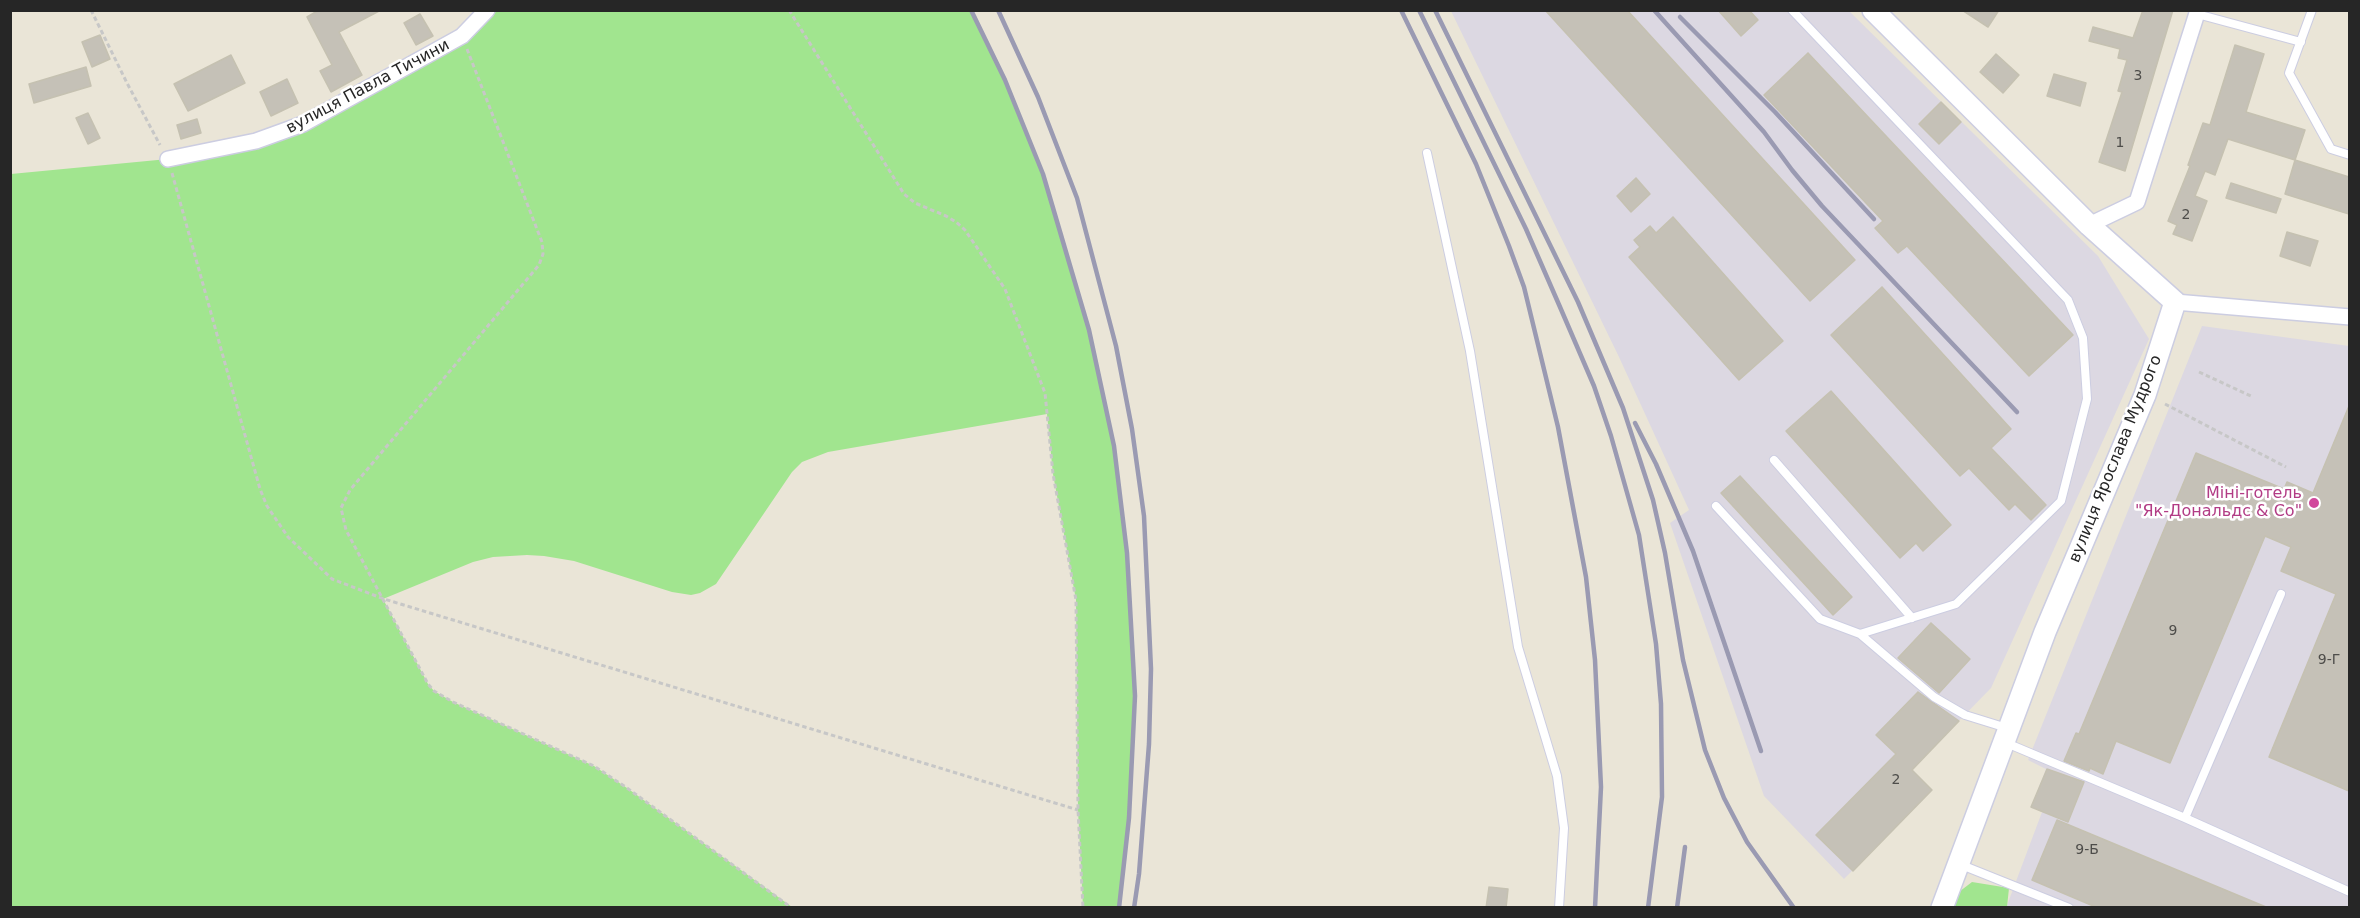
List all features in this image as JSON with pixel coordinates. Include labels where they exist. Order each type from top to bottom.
[{"type":"street","name":"вулиця Павла Тичини","points":[[168,159],[256,141],[288,130],[462,36],[487,10]]},
{"type":"street","points":[[1873,10],[2089,225],[2175,302],[2349,317]]},
{"type":"street","points":[[2089,225],[2137,202],[2198,12]]},
{"type":"street","name":"вулиця Ярослава Мудрого","points":[[1942,908],[2045,632],[2145,395],[2175,302]]},
{"type":"lane","points":[[1792,10],[2068,300],[2083,338],[2087,399],[2061,501],[1956,604],[1860,634]]},
{"type":"lane","points":[[2312,10],[2289,73],[2331,149],[2349,155]]},
{"type":"lane","points":[[2198,12],[2301,42]]},
{"type":"lane","points":[[1427,153],[1470,351],[1518,647],[1557,776],[1564,828],[1559,908]]},
{"type":"lane","points":[[1774,460],[1912,618]]},
{"type":"lane","points":[[1716,506],[1820,619],[1860,634],[1934,697],[2006,735],[2349,892]]},
{"type":"lane","points":[[2185,818],[2281,594]]},
{"type":"lane","points":[[1958,863],[2069,908]]},
{"type":"path","points":[[91,10],[126,84],[168,159],[260,489],[267,506],[288,537],[333,579],[384,599],[1078,810]]},
{"type":"path","points":[[789,10],[904,194],[915,203],[956,222],[1005,289],[1042,383],[1053,474],[1076,600],[1078,810],[1083,908]]},
{"type":"path","points":[[462,36],[542,242],[543,254],[539,265],[344,498],[341,514],[346,530],[428,684],[434,691],[453,702],[594,766],[792,908]]},
{"type":"path","points":[[2199,372],[2253,397]]},
{"type":"path","points":[[2164,404],[2286,467]]},
{"type":"shaded area","points":[[1451,11],[1849,11],[2098,256],[2149,339],[1991,688],[1912,769],[1932,790],[1844,879],[1764,796],[1670,523],[1689,510],[1619,357]]},
{"type":"shaded area","points":[[2202,326],[2349,346],[2349,907],[2006,908],[2042,812],[2031,807],[2046,769],[2028,760]]},
{"type":"green space","points":[[487,11],[971,11],[1005,80],[1043,174],[1089,330],[1114,446],[1127,553],[1135,696],[1129,818],[1119,907],[1083,907],[1078,810],[1076,600],[1053,474],[1047,414],[828,452],[802,462],[792,472],[716,584],[700,593],[691,595],[672,592],[574,561],[527,555],[493,557],[473,562],[383,599],[428,684],[434,691],[453,702],[594,766],[792,907],[11,908],[11,174],[168,159],[256,141],[462,36]]},
{"type":"green space","points":[[1972,882],[2009,888],[2007,907],[1950,908],[1951,898]]},
{"type":"building","points":[[319,10],[381,10],[339,32],[362,75],[331,92],[320,71],[332,65],[307,17]]},
{"type":"building","points":[[1545,10],[1627,10],[1855,260],[1810,301]]},
{"type":"building","points":[[1718,10],[1749,10],[1758,20],[1741,36]]},
{"type":"building","points":[[1962,10],[1999,10],[1988,27]]},
{"type":"building","points":[[2143,10],[2173,10],[2125,171],[2099,162],[2122,92],[2118,91],[2127,60],[2118,58],[2120,49],[2089,41],[2093,27],[2133,38]]},
{"type":"building","points":[[420,14],[433,36],[416,45],[404,23]]},
{"type":"building","points":[[100,35],[110,59],[92,67],[82,42]]},
{"type":"building","points":[[2235,45],[2264,54],[2246,112],[2305,130],[2295,160],[2228,139],[2215,175],[2205,171],[2195,196],[2207,201],[2192,241],[2173,234],[2177,225],[2168,221],[2190,166],[2188,165],[2203,123],[2210,125]]},
{"type":"building","points":[[1808,53],[2073,335],[2029,376],[1907,246],[1898,253],[1875,228],[1883,221],[1764,95]]},
{"type":"building","points":[[1996,54],[2019,75],[2003,93],[1980,72]]},
{"type":"building","points":[[231,55],[245,83],[188,111],[174,84]]},
{"type":"building","points":[[86,67],[91,86],[34,103],[29,84]]},
{"type":"building","points":[[2054,74],[2086,83],[2080,106],[2047,96]]},
{"type":"building","points":[[287,79],[298,103],[271,116],[260,92]]},
{"type":"building","points":[[1941,102],[1961,122],[1939,144],[1919,124]]},
{"type":"building","points":[[88,113],[100,138],[88,144],[76,118]]},
{"type":"building","points":[[197,119],[201,133],[181,139],[177,125]]},
{"type":"building","points":[[2295,160],[2349,177],[2349,214],[2285,194]]},
{"type":"building","points":[[1636,178],[1650,194],[1631,212],[1617,196]]},
{"type":"building","points":[[2231,183],[2281,199],[2276,213],[2226,198]]},
{"type":"building","points":[[1673,217],[1783,341],[1739,380],[1629,257],[1640,247],[1634,240],[1650,226],[1656,233]]},
{"type":"building","points":[[2287,232],[2318,241],[2310,266],[2280,256]]},
{"type":"building","points":[[1882,287],[2011,429],[1991,448],[2046,505],[2031,520],[2015,504],[2009,510],[1969,468],[1960,476],[1831,335]]},
{"type":"building","points":[[1831,391],[1951,525],[1923,551],[1916,543],[1900,558],[1786,431]]},
{"type":"building","points":[[2349,406],[2349,791],[2269,757],[2336,594],[2281,571],[2291,547],[2265,536],[2170,763],[2116,741],[2103,774],[2064,761],[2076,733],[2079,734],[2196,453],[2284,489],[2287,482],[2313,493]]},
{"type":"building","points":[[1740,476],[1852,597],[1833,615],[1721,493]]},
{"type":"building","points":[[1931,623],[1970,659],[1939,693],[1898,658]]},
{"type":"building","points":[[1918,692],[1959,721],[1912,770],[1932,790],[1853,871],[1816,835],[1896,754],[1876,735]]},
{"type":"building","points":[[2047,769],[2084,782],[2068,822],[2031,807]]},
{"type":"building","points":[[2057,820],[2266,908],[2098,908],[2032,880]]},
{"type":"building","points":[[1489,887],[1508,889],[1506,908],[1486,908]]},
{"type":"railway","points":[[971,10],[1005,80],[1043,174],[1089,330],[1114,446],[1127,553],[1135,696],[1129,818],[1119,908]]},
{"type":"railway","points":[[998,10],[1038,97],[1077,198],[1116,346],[1132,429],[1144,516],[1151,669],[1149,744],[1139,874],[1134,908]]},
{"type":"railway","points":[[1401,10],[1476,164],[1509,246],[1524,287],[1558,427],[1586,577],[1595,660],[1601,787],[1595,908]]},
{"type":"railway","points":[[1419,10],[1526,229],[1594,386],[1611,436],[1639,535],[1656,644],[1661,704],[1662,797],[1648,908]]},
{"type":"railway","points":[[1435,10],[1578,302],[1623,408],[1653,500],[1665,553],[1683,660],[1705,750],[1724,798],[1747,842],[1794,908]]},
{"type":"railway","points":[[1654,10],[1764,132],[1822,206],[2017,412]]},
{"type":"railway","points":[[1680,17],[1775,112],[1874,219]]},
{"type":"railway","points":[[1635,423],[1656,464],[1693,551],[1761,751]]},
{"type":"railway","points":[[1677,908],[1685,847]]},
{"type":"place","name":"Міні-готель \"Як-Дональдс & Co\"","points":[[2314,503]]}]
